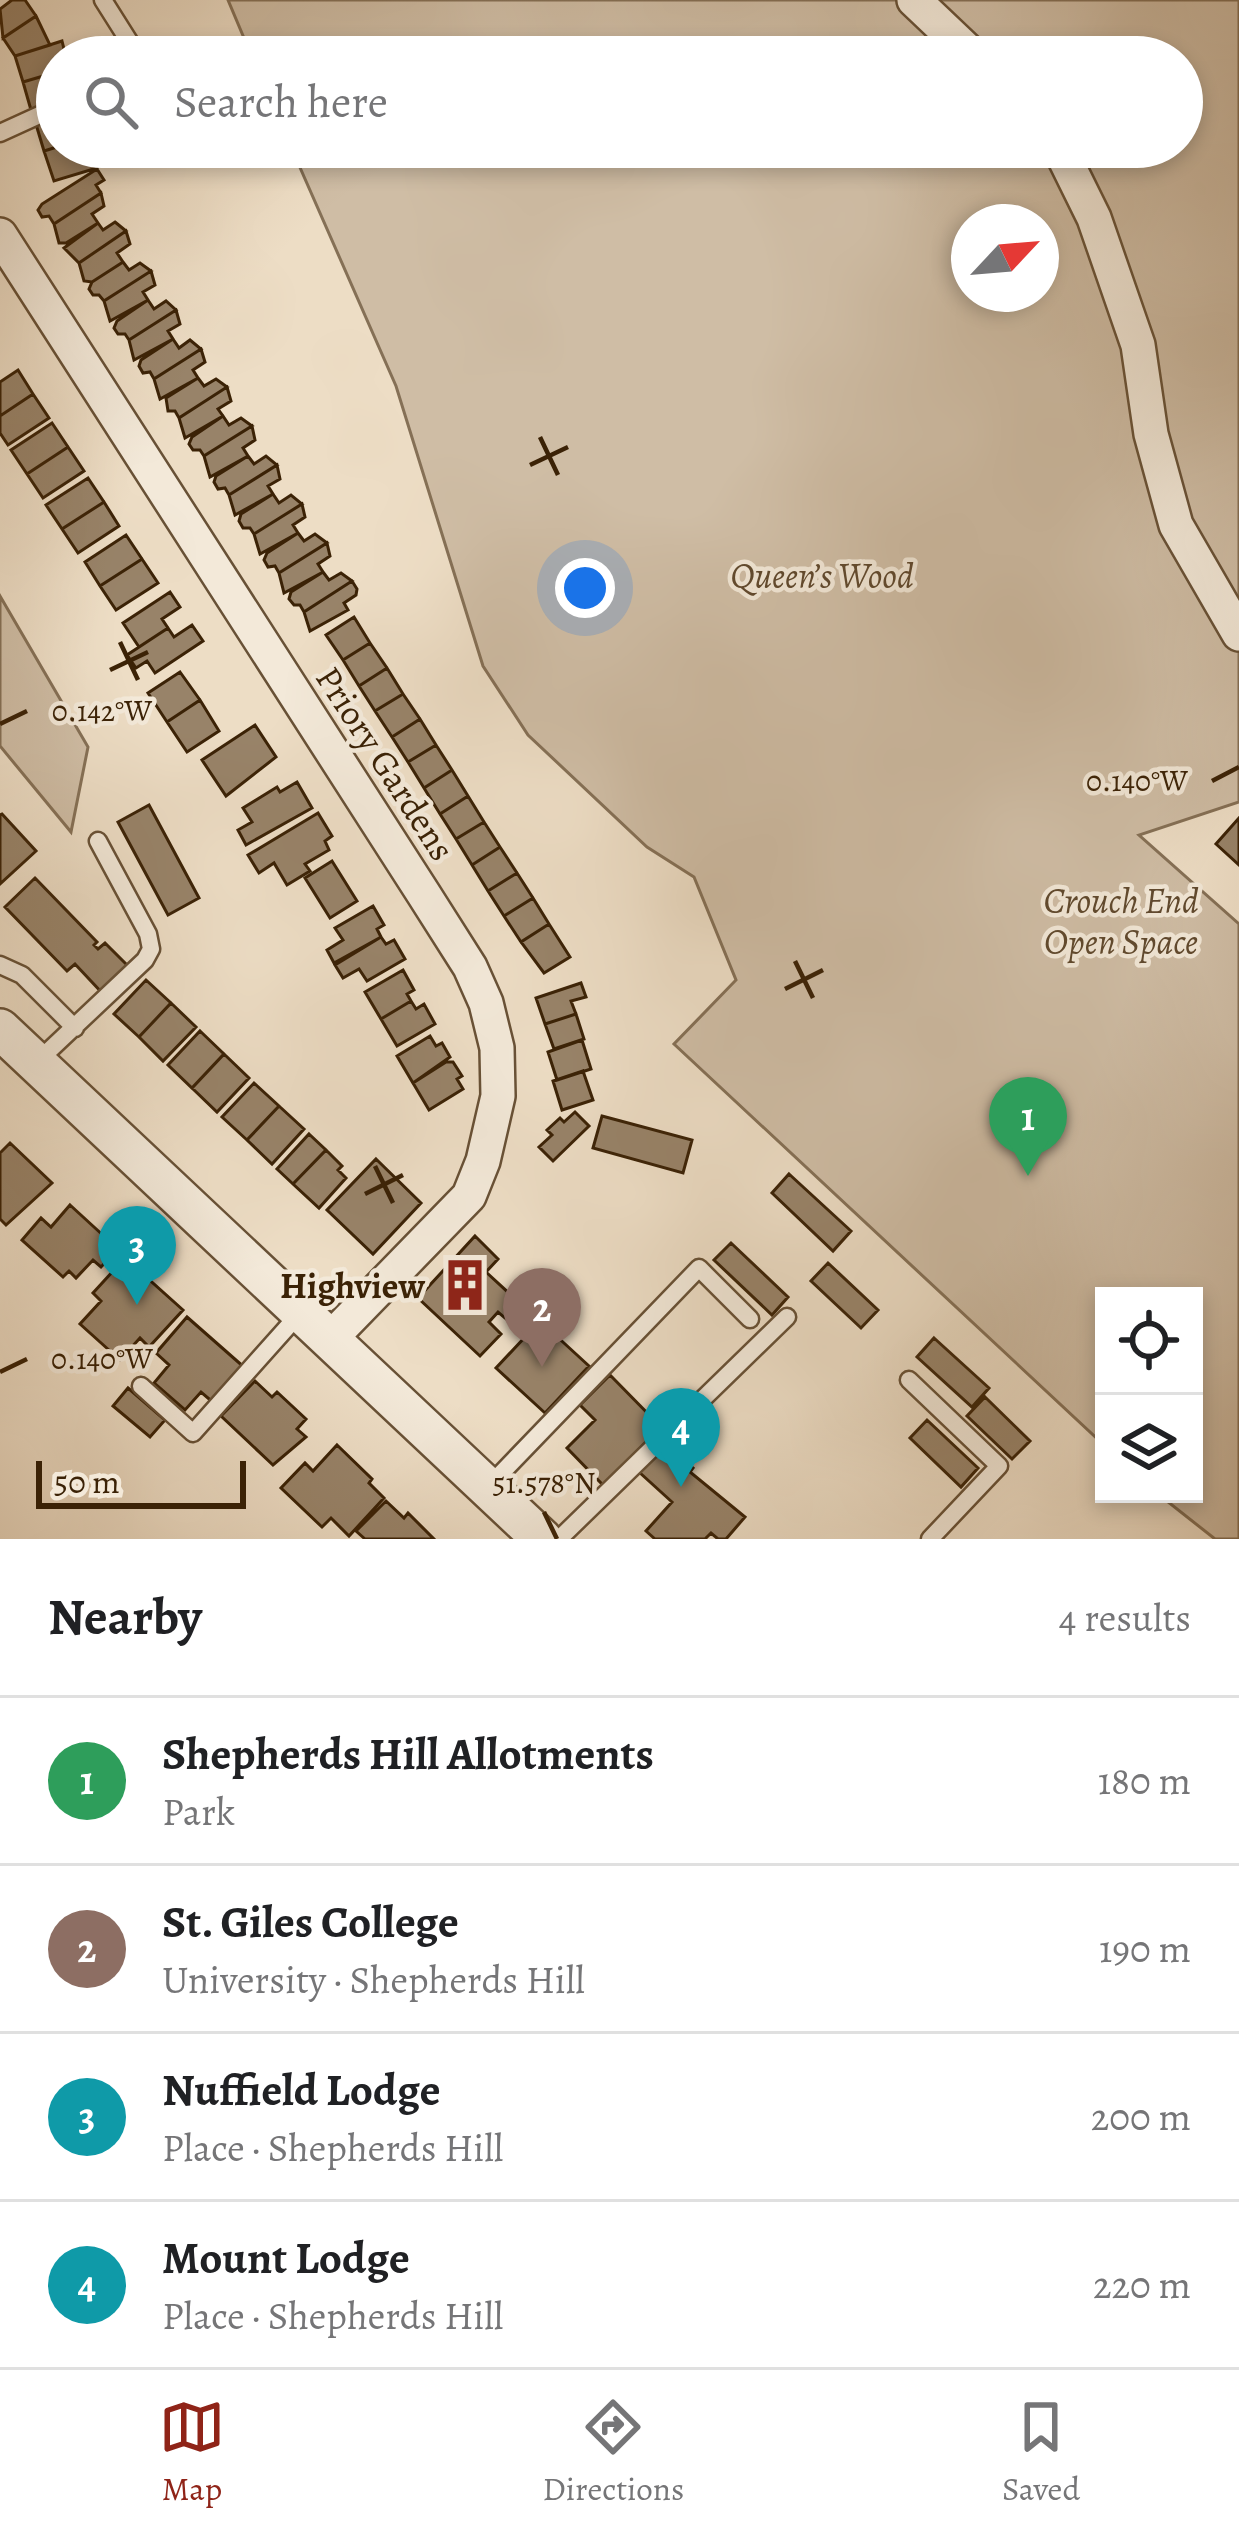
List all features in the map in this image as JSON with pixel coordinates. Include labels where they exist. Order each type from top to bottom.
[{"type":"street","points":[[914,0],[952,36]]},
{"type":"street","points":[[1069,168],[1094,218],[1138,346],[1151,434],[1176,525],[1239,634]]},
{"type":"street","name":"Priory Gardens","points":[[0,235],[470,967],[486,1003],[497,1048],[498,1096],[483,1161],[469,1196],[331,1339]]},
{"type":"street","points":[[0,1029],[542,1539]]},
{"type":"lane","points":[[103,0],[126,36]]},
{"type":"lane","points":[[0,133],[36,117]]},
{"type":"lane","points":[[34,1064],[145,960],[151,949],[148,934],[98,841]]},
{"type":"lane","points":[[0,965],[22,975],[75,1028]]},
{"type":"lane","points":[[488,1486],[699,1268],[750,1319]]},
{"type":"lane","points":[[141,1386],[193,1433],[301,1312]]},
{"type":"lane","points":[[559,1539],[787,1317]]},
{"type":"lane","points":[[909,1380],[999,1466],[930,1539]]},
{"type":"green space","name":"Queen’s Wood","points":[[228,0],[1239,0],[1239,802],[1139,835],[1239,924],[1239,1539],[1215,1539],[1169,1503],[1203,1503],[1203,1287],[1095,1287],[1095,1437],[674,1044],[736,980],[694,877],[647,847],[528,735],[483,666],[396,386],[300,168],[1203,168],[1203,36],[243,36]]},
{"type":"green space","points":[[0,596],[88,747],[71,832],[0,746]]},
{"type":"building","points":[[12,0],[25,0],[36,16],[3,38],[0,9]]},
{"type":"building","points":[[36,16],[46,36],[36,36],[36,49],[15,56],[3,38]]},
{"type":"building","points":[[36,49],[36,78],[23,82],[15,56]]},
{"type":"building","points":[[36,78],[36,108],[31,110],[23,82]]},
{"type":"building","points":[[50,168],[97,168],[54,181]]},
{"type":"building","points":[[97,169],[104,180],[96,185],[101,193],[54,224],[49,216],[42,217],[38,210],[42,204]]},
{"type":"building","points":[[101,193],[104,206],[92,214],[98,223],[59,243],[54,224]]},
{"type":"building","points":[[115,222],[126,231],[79,263],[64,248],[98,223],[103,230]]},
{"type":"building","points":[[126,231],[130,244],[117,253],[123,262],[92,282],[84,281],[79,263]]},
{"type":"building","points":[[123,262],[129,270],[140,263],[151,271],[104,301],[93,295],[92,282]]},
{"type":"building","points":[[151,271],[155,285],[143,292],[148,300],[110,321],[104,301]]},
{"type":"building","points":[[148,300],[154,309],[166,301],[176,310],[129,340],[118,334],[117,321]]},
{"type":"building","points":[[176,310],[180,324],[168,331],[173,339],[134,360],[129,340]]},
{"type":"building","points":[[173,339],[179,348],[190,340],[201,349],[154,379],[150,372],[143,373],[141,360]]},
{"type":"building","points":[[201,349],[205,362],[193,370],[198,378],[160,399],[154,379]]},
{"type":"building","points":[[18,370],[33,394],[0,416],[0,382]]},
{"type":"building","points":[[198,378],[204,386],[216,379],[227,387],[179,418],[175,411],[168,411],[166,398]]},
{"type":"building","points":[[227,387],[231,401],[218,409],[223,416],[185,438],[179,418]]},
{"type":"building","points":[[33,394],[49,418],[8,445],[0,433],[0,416]]},
{"type":"building","points":[[223,416],[229,425],[241,418],[252,426],[204,456],[193,450],[192,437]]},
{"type":"building","points":[[52,423],[68,447],[27,474],[11,450]]},
{"type":"building","points":[[252,426],[255,440],[243,448],[248,456],[210,477],[204,456]]},
{"type":"building","points":[[68,447],[84,471],[43,498],[27,474]]},
{"type":"building","points":[[248,456],[254,464],[266,456],[277,465],[229,495],[225,488],[218,489],[216,476]]},
{"type":"building","points":[[277,465],[280,479],[268,486],[273,494],[235,515],[229,495]]},
{"type":"building","points":[[88,478],[104,502],[62,529],[46,505]]},
{"type":"building","points":[[273,494],[279,503],[291,495],[302,504],[254,534],[243,528],[241,514]]},
{"type":"building","points":[[104,502],[119,526],[78,553],[62,529]]},
{"type":"building","points":[[302,504],[305,517],[293,525],[298,533],[260,554],[254,534]]},
{"type":"building","points":[[298,533],[304,541],[315,534],[327,543],[279,573],[275,566],[268,567],[267,553]]},
{"type":"building","points":[[126,535],[142,559],[100,586],[85,562]]},
{"type":"building","points":[[327,543],[330,556],[318,564],[323,572],[284,593],[279,573]]},
{"type":"building","points":[[142,559],[158,583],[116,610],[100,586]]},
{"type":"building","points":[[323,572],[329,580],[341,573],[352,581],[304,612],[289,599],[291,592]]},
{"type":"building","points":[[352,581],[357,589],[344,603],[348,610],[310,631],[304,612]]},
{"type":"building","points":[[170,592],[180,607],[162,619],[168,628],[139,647],[123,623]]},
{"type":"building","points":[[354,617],[370,643],[343,660],[326,635]]},
{"type":"building","points":[[192,625],[203,641],[155,673],[147,661],[136,668],[127,655],[168,628],[174,637]]},
{"type":"building","points":[[370,643],[387,668],[359,686],[343,660]]},
{"type":"building","points":[[387,668],[403,694],[375,711],[359,686]]},
{"type":"building","points":[[180,672],[200,700],[167,722],[148,693]]},
{"type":"building","points":[[403,694],[420,719],[392,737],[375,711]]},
{"type":"building","points":[[200,700],[219,731],[187,752],[167,722]]},
{"type":"building","points":[[420,719],[436,745],[408,762],[392,737]]},
{"type":"building","points":[[255,725],[276,757],[226,796],[202,760]]},
{"type":"building","points":[[436,745],[452,770],[424,788],[408,762]]},
{"type":"building","points":[[452,770],[468,796],[440,814],[424,788]]},
{"type":"building","points":[[297,782],[312,808],[246,845],[238,830],[252,822],[243,808],[277,787],[280,792]]},
{"type":"building","points":[[468,796],[484,822],[456,839],[440,814]]},
{"type":"building","points":[[149,805],[199,898],[168,915],[118,822]]},
{"type":"building","points":[[318,813],[332,836],[325,841],[329,850],[305,864],[310,871],[287,885],[274,863],[259,873],[248,855]]},
{"type":"building","points":[[0,815],[36,851],[0,884]]},
{"type":"building","points":[[1239,818],[1239,865],[1216,844]]},
{"type":"building","points":[[484,822],[500,847],[472,865],[456,839]]},
{"type":"building","points":[[500,847],[517,873],[488,891],[472,865]]},
{"type":"building","points":[[332,861],[357,901],[330,918],[305,878]]},
{"type":"building","points":[[517,873],[533,898],[504,916],[488,891]]},
{"type":"building","points":[[35,878],[97,942],[98,949],[105,943],[133,971],[106,997],[75,964],[67,971],[5,907]]},
{"type":"building","points":[[533,898],[549,924],[521,942],[504,916]]},
{"type":"building","points":[[373,906],[384,925],[377,929],[381,937],[334,963],[327,950],[343,940],[335,928]]},
{"type":"building","points":[[549,924],[570,957],[544,973],[521,942]]},
{"type":"building","points":[[381,937],[386,944],[394,940],[405,959],[367,981],[359,969],[343,978],[335,965]]},
{"type":"building","points":[[403,970],[414,990],[407,994],[411,1001],[381,1019],[365,992]]},
{"type":"building","points":[[146,980],[171,1003],[139,1037],[114,1014]]},
{"type":"building","points":[[581,983],[586,997],[571,1001],[576,1014],[545,1024],[536,998]]},
{"type":"building","points":[[411,1001],[416,1009],[424,1004],[435,1024],[397,1046],[381,1019]]},
{"type":"building","points":[[171,1003],[196,1027],[163,1061],[139,1037]]},
{"type":"building","points":[[576,1014],[584,1039],[554,1049],[545,1024]]},
{"type":"building","points":[[200,1031],[224,1054],[192,1088],[168,1065]]},
{"type":"building","points":[[430,1036],[436,1046],[442,1043],[450,1057],[413,1083],[397,1056]]},
{"type":"building","points":[[582,1040],[591,1069],[557,1080],[548,1052]]},
{"type":"building","points":[[224,1054],[249,1078],[217,1112],[192,1088]]},
{"type":"building","points":[[453,1062],[462,1076],[457,1079],[463,1089],[429,1110],[413,1083]]},
{"type":"building","points":[[583,1071],[593,1100],[562,1110],[553,1081]]},
{"type":"building","points":[[254,1083],[279,1106],[247,1140],[222,1117]]},
{"type":"building","points":[[279,1106],[304,1129],[272,1164],[247,1140]]},
{"type":"building","points":[[575,1112],[589,1126],[553,1161],[539,1147],[552,1135],[547,1130]]},
{"type":"building","points":[[602,1116],[692,1140],[683,1173],[593,1148]]},
{"type":"building","points":[[309,1134],[326,1150],[293,1184],[277,1169]]},
{"type":"building","points":[[10,1143],[52,1183],[6,1225],[0,1219],[0,1153]]},
{"type":"building","points":[[326,1150],[342,1166],[338,1170],[346,1178],[319,1208],[293,1184]]},
{"type":"building","points":[[376,1159],[421,1203],[373,1254],[327,1210]]},
{"type":"building","points":[[789,1174],[851,1231],[833,1251],[772,1193]]},
{"type":"building","points":[[70,1205],[118,1249],[101,1267],[93,1260],[76,1278],[69,1271],[63,1277],[22,1240],[41,1218],[51,1227]]},
{"type":"building","name":"Highview","points":[[475,1236],[498,1259],[486,1272],[525,1308],[511,1323],[498,1312],[489,1322],[501,1334],[480,1356],[418,1298]]},
{"type":"building","points":[[731,1243],[788,1297],[772,1315],[714,1260]]},
{"type":"building","points":[[125,1258],[183,1310],[149,1347],[140,1338],[120,1360],[80,1324],[101,1301],[93,1293]]},
{"type":"building","points":[[828,1263],[878,1310],[861,1328],[811,1281]]},
{"type":"building","points":[[187,1317],[245,1368],[215,1404],[201,1392],[185,1410],[154,1383],[169,1365],[156,1353]]},
{"type":"building","points":[[540,1321],[589,1366],[545,1413],[496,1368]]},
{"type":"building","points":[[934,1338],[989,1388],[972,1407],[917,1357]]},
{"type":"building","points":[[610,1375],[661,1427],[603,1485],[567,1448],[595,1420],[580,1405]]},
{"type":"building","points":[[255,1381],[272,1397],[277,1392],[306,1419],[297,1429],[306,1437],[273,1465],[221,1416]]},
{"type":"building","points":[[128,1388],[165,1420],[150,1437],[113,1406]]},
{"type":"building","points":[[985,1397],[1030,1441],[1012,1459],[967,1416]]},
{"type":"building","points":[[927,1420],[978,1468],[961,1487],[910,1438]]},
{"type":"building","points":[[337,1445],[372,1479],[369,1483],[384,1498],[349,1536],[331,1518],[322,1527],[281,1488],[305,1463],[313,1471]]},
{"type":"building","points":[[662,1447],[676,1459],[679,1456],[693,1468],[690,1472],[745,1517],[726,1539],[711,1533],[705,1539],[655,1539],[646,1531],[672,1502],[639,1472]]},
{"type":"building","points":[[386,1501],[404,1518],[408,1513],[434,1539],[365,1539],[356,1531]]},
{"type":"place","name":"Shepherds Hill Allotments","points":[[1028,1176]]},
{"type":"place","name":"Highview","points":[[465,1285]]},
{"type":"place","name":"Nuffield Lodge","points":[[137,1305]]},
{"type":"place","name":"St. Giles College","points":[[542,1367]]},
{"type":"place","name":"Mount Lodge","points":[[681,1487]]},
{"type":"park label","name":"Crouch End Open Space","points":[[1121,920]]}]
